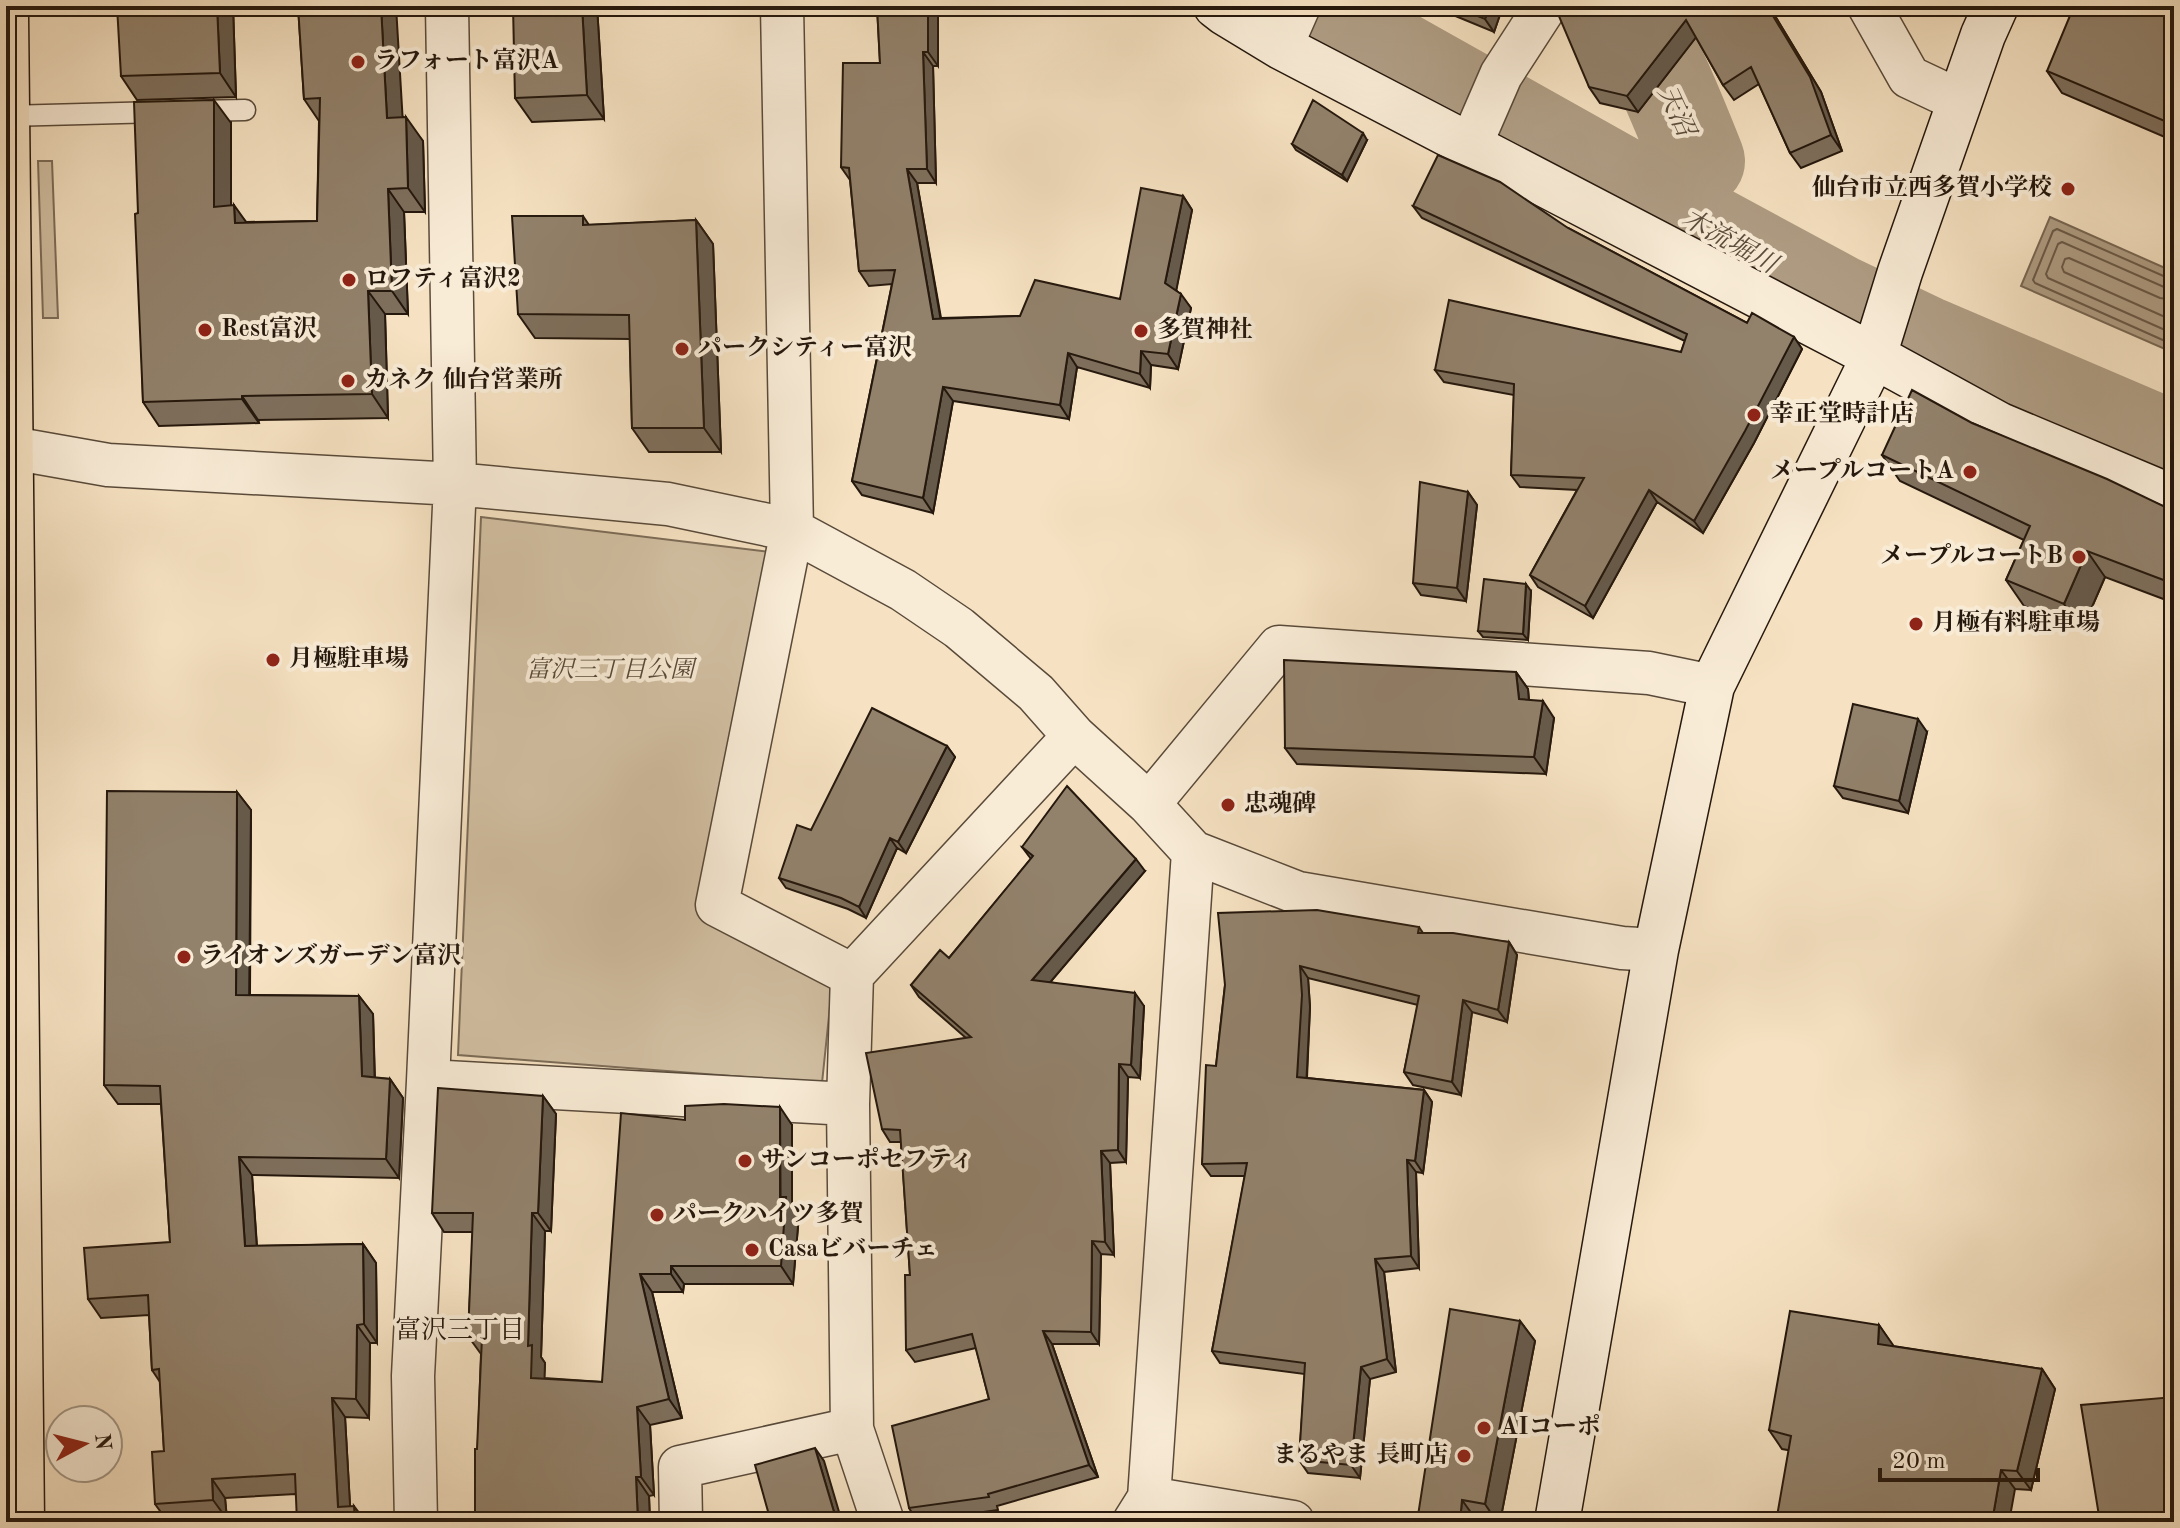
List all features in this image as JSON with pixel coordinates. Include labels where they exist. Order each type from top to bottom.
[{"type":"main road","points":[[6,15],[7,447],[18,1037],[22,1522]]},
{"type":"street","points":[[416,1522],[413,1376],[455,484],[447,6]]},
{"type":"street","points":[[782,6],[792,530],[717,905],[852,975]]},
{"type":"street","points":[[1216,6],[1290,26],[1473,136],[1876,350],[2000,425],[2174,498]]},
{"type":"street","points":[[1869,6],[1909,77],[1960,101]]},
{"type":"street","points":[[1557,1522],[1656,950],[1712,686],[1876,350],[1900,272],[1996,6]]},
{"type":"street","points":[[1473,136],[1501,75],[1545,7]]},
{"type":"street","points":[[7,447],[108,465],[455,484],[668,504],[792,530],[903,590],[959,628],[1036,693],[1074,736],[1149,804],[1193,852],[1298,893],[1622,948],[1656,950]]},
{"type":"street","points":[[1149,804],[1279,647],[1649,673],[1712,686]]},
{"type":"street","points":[[883,1522],[852,1429],[848,1104],[852,975],[1074,736]]},
{"type":"street","points":[[1193,852],[1141,1510],[1293,1522]]},
{"type":"street","points":[[428,1081],[848,1104]]},
{"type":"street","points":[[681,1522],[680,1467],[852,1429]]},
{"type":"lane","points":[[7,116],[245,110]]},
{"type":"green space","points":[[38,161],[52,161],[58,318],[43,318]]},
{"type":"green space","name":"富沢三丁目公園","points":[[481,517],[770,552],[702,919],[832,987],[822,1083],[458,1055]]},
{"type":"water","points":[[2050,217],[2174,272],[2174,353],[2021,286]]},
{"type":"building","points":[[117,6],[217,6],[220,73],[121,76]]},
{"type":"building","points":[[298,6],[381,6],[387,118],[406,117],[408,188],[388,189],[392,291],[368,291],[372,394],[242,396],[242,399],[143,402],[134,102],[214,100],[214,207],[234,205],[235,223],[317,221],[320,98],[304,99]]},
{"type":"building","points":[[513,6],[582,6],[587,95],[515,98]]},
{"type":"building","points":[[877,6],[928,6],[928,52],[923,52],[927,169],[907,169],[933,319],[1020,316],[1035,280],[1120,299],[1141,188],[1183,196],[1165,283],[1181,294],[1168,354],[1141,351],[1140,374],[1068,353],[1060,405],[943,387],[923,498],[852,481],[895,270],[859,271],[849,168],[841,167],[843,63],[880,63]]},
{"type":"building","points":[[1453,6],[1490,6],[1485,19]]},
{"type":"building","points":[[1571,6],[1767,6],[1810,77],[1831,135],[1790,153],[1751,67],[1723,85],[1686,20],[1627,96],[1589,87],[1558,14]]},
{"type":"building","points":[[2074,6],[2174,6],[2174,125],[2047,71]]},
{"type":"building","points":[[1313,100],[1363,133],[1342,175],[1292,144]]},
{"type":"building","points":[[1438,155],[1500,182],[1568,228],[1747,323],[1752,313],[1794,337],[1694,521],[1649,490],[1585,606],[1530,575],[1584,478],[1511,475],[1514,384],[1435,370],[1449,300],[1681,352],[1687,334],[1413,206]]},
{"type":"building","points":[[512,216],[583,216],[583,225],[696,220],[704,428],[632,428],[629,315],[518,314]]},
{"type":"building","points":[[1912,390],[1972,423],[2107,479],[2165,507],[2169,497],[2174,499],[2174,584],[2087,551],[2064,604],[2006,580],[2030,526],[1882,455]]},
{"type":"building","points":[[1420,482],[1468,492],[1457,588],[1413,583]]},
{"type":"building","points":[[1484,579],[1526,584],[1523,634],[1478,631]]},
{"type":"building","points":[[1284,660],[1516,672],[1519,699],[1543,701],[1534,757],[1285,748]]},
{"type":"building","points":[[1853,704],[1918,719],[1899,801],[1834,786]]},
{"type":"building","points":[[872,708],[947,746],[898,842],[890,838],[859,907],[779,878],[797,825],[811,830]]},
{"type":"building","points":[[1067,786],[1136,859],[1032,980],[1135,993],[1131,1065],[1119,1064],[1118,1150],[1101,1151],[1105,1242],[1092,1241],[1091,1332],[1043,1331],[1089,1465],[988,1494],[989,1497],[909,1508],[892,1426],[989,1399],[972,1334],[906,1350],[905,1275],[910,1275],[900,1130],[882,1129],[866,1053],[971,1037],[911,985],[940,950],[949,958],[1033,856],[1022,847]]},
{"type":"building","points":[[107,791],[237,792],[236,995],[359,996],[362,1076],[390,1079],[386,1159],[239,1157],[245,1246],[363,1244],[364,1324],[357,1325],[356,1399],[332,1398],[338,1507],[354,1506],[355,1522],[297,1522],[295,1474],[212,1479],[213,1500],[155,1504],[152,1452],[164,1451],[159,1369],[152,1370],[148,1295],[88,1299],[84,1248],[170,1242],[160,1086],[104,1085]]},
{"type":"building","points":[[1317,910],[1419,927],[1418,933],[1453,933],[1509,942],[1498,1010],[1463,1000],[1452,1082],[1404,1072],[1419,996],[1300,966],[1302,995],[1297,1077],[1424,1090],[1415,1161],[1407,1160],[1411,1256],[1375,1259],[1387,1359],[1361,1367],[1351,1465],[1299,1460],[1305,1363],[1212,1351],[1247,1163],[1202,1164],[1206,1065],[1216,1066],[1225,985],[1218,913]]},
{"type":"building","points":[[438,1088],[543,1096],[538,1213],[532,1213],[528,1346],[532,1345],[531,1378],[602,1382],[621,1113],[685,1120],[685,1106],[724,1104],[780,1107],[780,1197],[786,1197],[781,1266],[671,1266],[671,1274],[640,1274],[669,1399],[637,1407],[641,1477],[636,1477],[638,1522],[475,1522],[475,1449],[482,1337],[468,1336],[473,1213],[432,1213]]},
{"type":"building","name":"AIコーポ","points":[[1450,1309],[1520,1321],[1485,1504],[1462,1500],[1460,1522],[1417,1522]]},
{"type":"building","points":[[1790,1311],[1879,1325],[1878,1344],[2042,1369],[2017,1471],[2001,1470],[1992,1522],[1776,1522],[1791,1436],[1769,1430]]},
{"type":"building","points":[[2164,1353],[2174,1353],[2174,1389],[2166,1389]]},
{"type":"building","points":[[2174,1397],[2174,1522],[2100,1522],[2081,1405]]},
{"type":"building","points":[[815,1448],[837,1522],[771,1522],[755,1465]]},
{"type":"waterway","name":"木流堀川","points":[[1299,6],[1321,15],[1839,302],[1923,342],[2174,449]]},
{"type":"waterway","name":"天沼","points":[[1627,6],[1665,82],[1698,161],[1669,182],[1652,201]]},
{"type":"place","name":"ラフォート富沢A","points":[[358,62]]},
{"type":"place","name":"仙台市立西多賀小学校","points":[[2068,189]]},
{"type":"place","name":"ロフティ富沢2","points":[[349,280]]},
{"type":"place","name":"Rest富沢","points":[[205,330]]},
{"type":"place","name":"多賀神社","points":[[1141,331]]},
{"type":"place","name":"パークシティー富沢","points":[[682,349]]},
{"type":"place","name":"カネク 仙台営業所","points":[[348,381]]},
{"type":"place","name":"幸正堂時計店","points":[[1754,415]]},
{"type":"place","name":"メープルコートA","points":[[1970,472]]},
{"type":"place","name":"メープルコートB","points":[[2079,557]]},
{"type":"place","name":"月極有料駐車場","points":[[1916,624]]},
{"type":"place","name":"月極駐車場","points":[[273,660]]},
{"type":"place","name":"忠魂碑","points":[[1228,805]]},
{"type":"place","name":"ライオンズガーデン富沢","points":[[184,957]]},
{"type":"place","name":"サンコーポセフティ","points":[[745,1161]]},
{"type":"place","name":"パークハイツ多賀","points":[[657,1215]]},
{"type":"place","name":"Casaビバーチェ","points":[[752,1250]]},
{"type":"place","name":"AIコーポ","points":[[1484,1428]]},
{"type":"place","name":"まるやま 長町店","points":[[1464,1456]]},
{"type":"district","name":"富沢三丁目","points":[[460,1331]]}]
